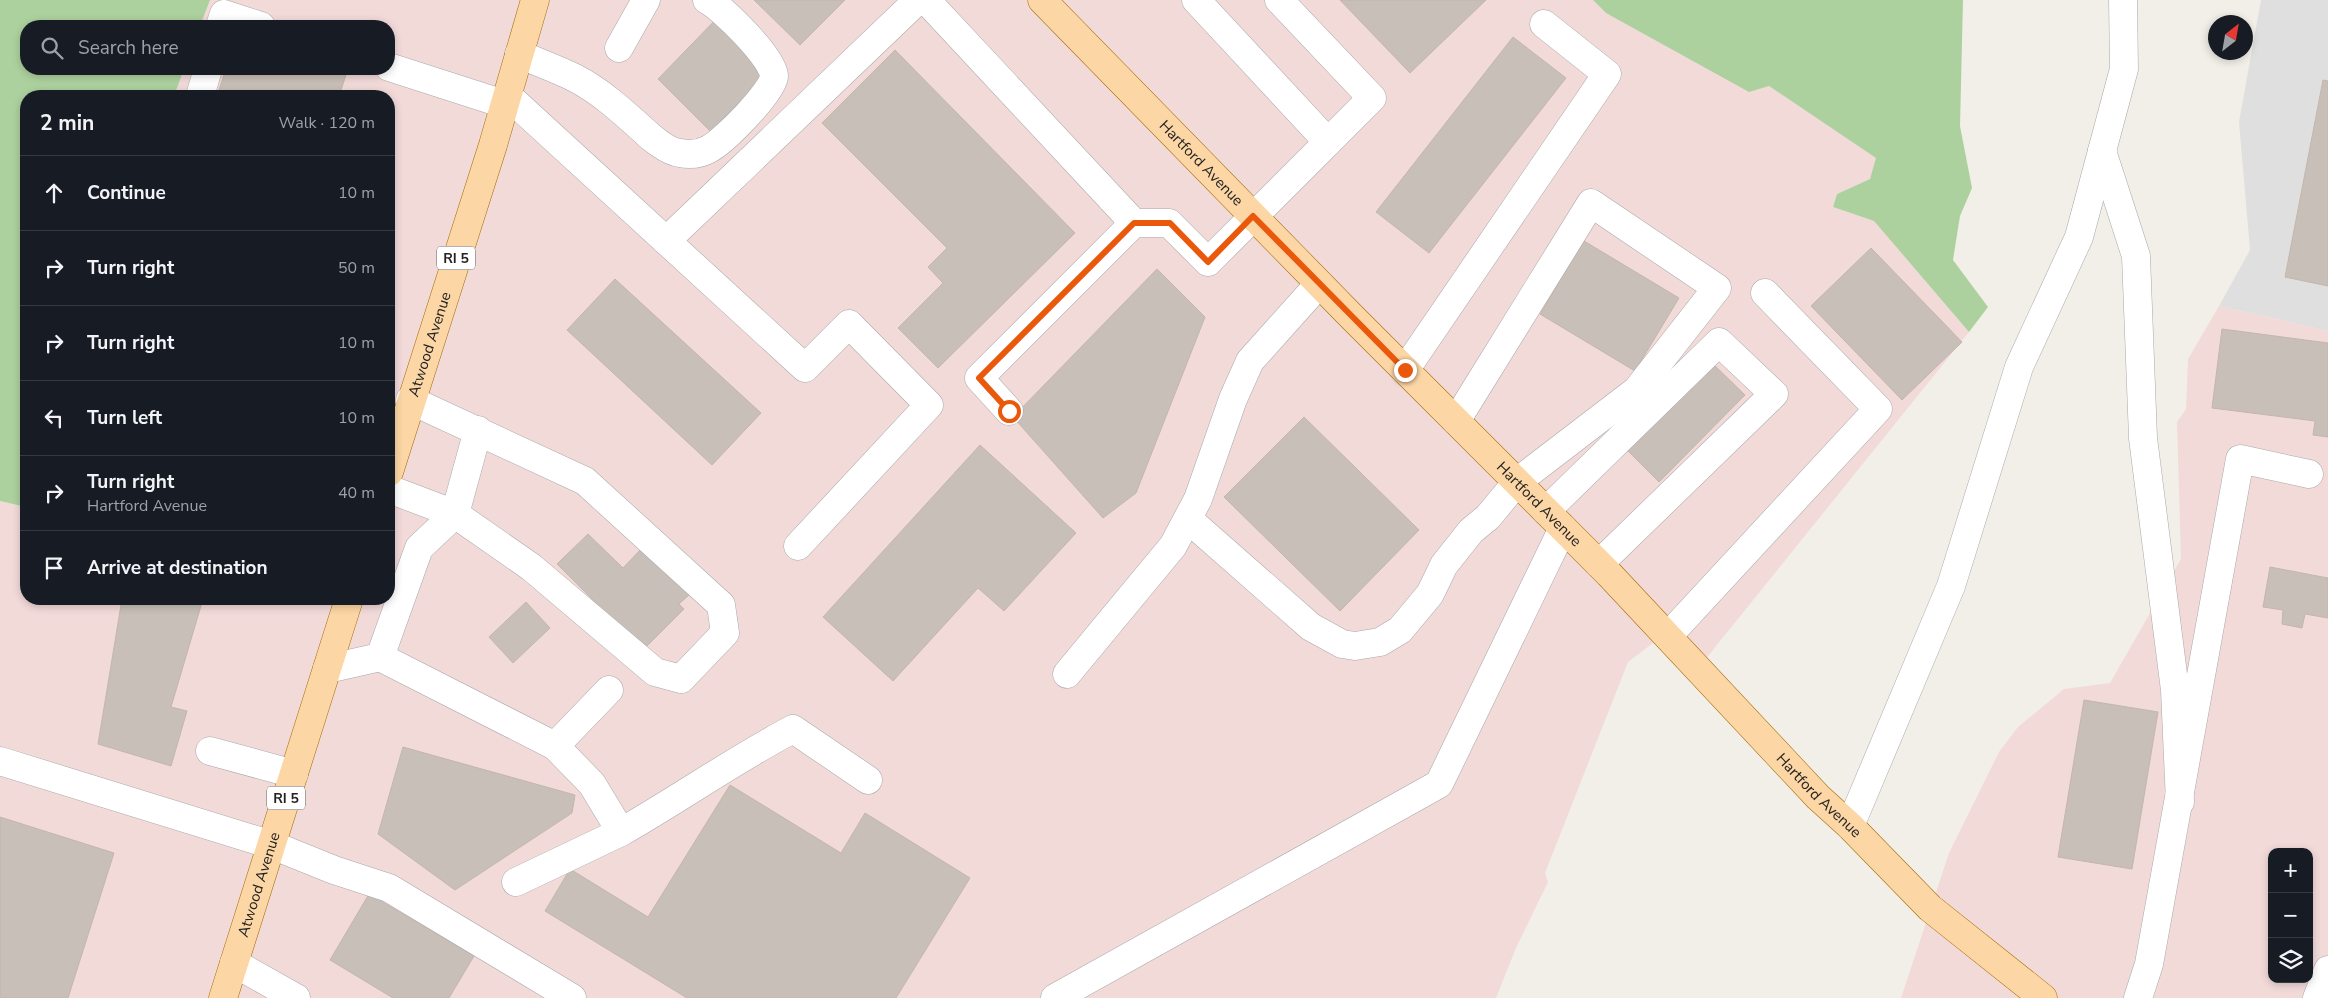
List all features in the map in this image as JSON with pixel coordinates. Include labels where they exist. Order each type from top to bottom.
[{"type":"main road","name":"Atwood Avenue","points":[[520,49],[528,0]]},
{"type":"main road","name":"Atwood Avenue","points":[[395,449],[506,100],[535,0]]},
{"type":"main road","name":"Hartford Avenue","points":[[1042,0],[1319,284],[1599,564],[1818,797],[1850,826],[1930,908],[2029,993]]},
{"type":"main road","name":"Atwood Avenue","points":[[223,998],[347,605]]},
{"type":"lane","points":[[618,48],[646,0]]},
{"type":"lane","points":[[520,49],[575,78],[615,105],[648,135],[676,153],[692,154],[710,149],[729,133],[768,91],[774,76],[772,67],[742,30],[718,6],[708,0]]},
{"type":"lane","points":[[666,241],[918,0]]},
{"type":"lane","points":[[926,0],[1134,223]]},
{"type":"lane","points":[[1196,0],[1328,142]]},
{"type":"lane","points":[[1009,411],[979,378],[1134,223],[1170,223],[1208,262],[1372,98],[1279,0]]},
{"type":"lane","points":[[1850,826],[1951,586],[2019,367],[2078,237],[2124,69],[2123,0]]},
{"type":"lane","points":[[222,20],[224,14],[242,20]]},
{"type":"lane","points":[[1405,370],[1608,74],[1544,24]]},
{"type":"lane","points":[[395,69],[506,100],[666,241],[804,368],[849,324],[928,405],[798,546]]},
{"type":"lane","points":[[202,90],[206,75]]},
{"type":"lane","points":[[2102,151],[2136,256],[2143,438],[2175,690],[2180,802]]},
{"type":"lane","points":[[1188,520],[1311,627],[1342,644],[1354,646],[1380,642],[1400,630],[1430,594],[1444,565],[1471,531],[1488,517],[1517,482],[1637,390],[1717,288],[1591,203],[1456,421]]},
{"type":"lane","points":[[1067,674],[1173,546],[1198,499],[1233,399],[1250,361],[1319,284]]},
{"type":"lane","points":[[1668,636],[1878,409],[1765,293]]},
{"type":"lane","points":[[1055,998],[1439,784],[1554,520],[1719,342],[1774,394],[1599,564]]},
{"type":"lane","points":[[395,492],[455,514],[531,567],[655,672],[681,679],[725,632],[721,605],[585,481],[410,400]]},
{"type":"lane","points":[[380,658],[419,548],[455,514],[478,430]]},
{"type":"lane","points":[[2138,998],[2149,964],[2180,802],[2240,459],[2309,474]]},
{"type":"lane","points":[[327,669],[380,658],[554,746],[592,784],[622,832]]},
{"type":"lane","points":[[554,746],[609,690]]},
{"type":"lane","points":[[516,882],[622,832],[685,795],[752,751],[793,729],[868,780]]},
{"type":"lane","points":[[210,750],[294,774]]},
{"type":"lane","points":[[0,761],[272,845],[334,870],[389,888],[572,998]]},
{"type":"lane","points":[[234,963],[296,998]]},
{"type":"lane","points":[[2317,998],[2328,970]]},
{"type":"shaded area","points":[[210,0],[1593,0],[1606,13],[1769,86],[1877,158],[1870,179],[1837,194],[1833,207],[1874,221],[1969,332],[1704,661],[1665,634],[1628,662],[1545,873],[1548,882],[1516,948],[1496,998],[0,998],[0,501],[20,506],[20,605],[395,605],[395,90],[176,90],[182,75],[395,75],[395,20],[202,20]]},
{"type":"shaded area","points":[[2261,0],[2328,0],[2328,331],[2219,306],[2250,250],[2239,122],[2250,60],[2253,60],[2253,44]]},
{"type":"shaded area","points":[[2219,306],[2328,331],[2328,998],[1901,998],[1949,853],[1999,752],[2018,727],[2064,689],[2110,683],[2181,559],[2177,422],[2186,409],[2188,359]]},
{"type":"green space","points":[[0,0],[210,0],[202,20],[20,20],[20,75],[182,75],[176,90],[20,90],[20,506],[0,501]]},
{"type":"green space","points":[[1593,0],[1963,0],[1960,126],[1972,188],[1960,216],[1953,260],[1988,307],[1969,332],[1874,221],[1833,207],[1837,194],[1870,179],[1876,158],[1769,86],[1749,92],[1606,13]]},
{"type":"building","points":[[754,0],[845,0],[800,45]]},
{"type":"building","points":[[1340,0],[1486,0],[1410,73]]},
{"type":"building","points":[[722,13],[766,75],[713,134],[658,79]]},
{"type":"building","points":[[1513,37],[1566,78],[1429,253],[1376,212]]},
{"type":"building","points":[[895,50],[1075,233],[938,368],[898,328],[943,283],[928,267],[947,248],[822,123]]},
{"type":"building","points":[[224,75],[346,75],[341,90],[219,90]]},
{"type":"building","points":[[2323,80],[2328,81],[2328,286],[2285,277]]},
{"type":"building","points":[[1584,241],[1679,298],[1635,371],[1540,314]]},
{"type":"building","points":[[1871,248],[1962,342],[1902,400],[1811,306]]},
{"type":"building","points":[[1157,269],[1205,317],[1136,493],[1103,518],[1013,417]]},
{"type":"building","points":[[615,279],[761,413],[712,465],[567,330]]},
{"type":"building","points":[[2222,329],[2328,343],[2328,437],[2313,435],[2315,421],[2212,408]]},
{"type":"building","points":[[1710,361],[1745,395],[1659,482],[1625,448]]},
{"type":"building","points":[[1304,417],[1419,530],[1340,611],[1224,497]]},
{"type":"building","points":[[980,445],[1076,533],[1004,611],[978,588],[893,681],[823,617]]},
{"type":"building","points":[[588,534],[623,568],[643,547],[690,594],[679,604],[684,609],[643,650],[557,564]]},
{"type":"building","points":[[2270,567],[2328,578],[2328,618],[2305,614],[2302,628],[2282,624],[2283,610],[2263,607]]},
{"type":"building","points":[[526,602],[550,628],[513,663],[489,637]]},
{"type":"building","points":[[121,605],[201,605],[171,707],[187,711],[171,766],[98,744]]},
{"type":"building","points":[[2084,700],[2158,712],[2132,869],[2058,857]]},
{"type":"building","points":[[403,747],[575,795],[572,813],[455,890],[378,834]]},
{"type":"building","points":[[730,785],[841,853],[865,813],[970,878],[896,998],[687,998],[545,911],[570,869],[648,917]]},
{"type":"building","points":[[0,817],[114,853],[68,998],[0,998]]},
{"type":"building","points":[[369,894],[474,956],[449,998],[393,998],[330,960]]},
{"type":"route","points":[[1009,411],[979,378],[1134,223],[1170,223],[1208,262],[1253,216],[1405,370]]}]
